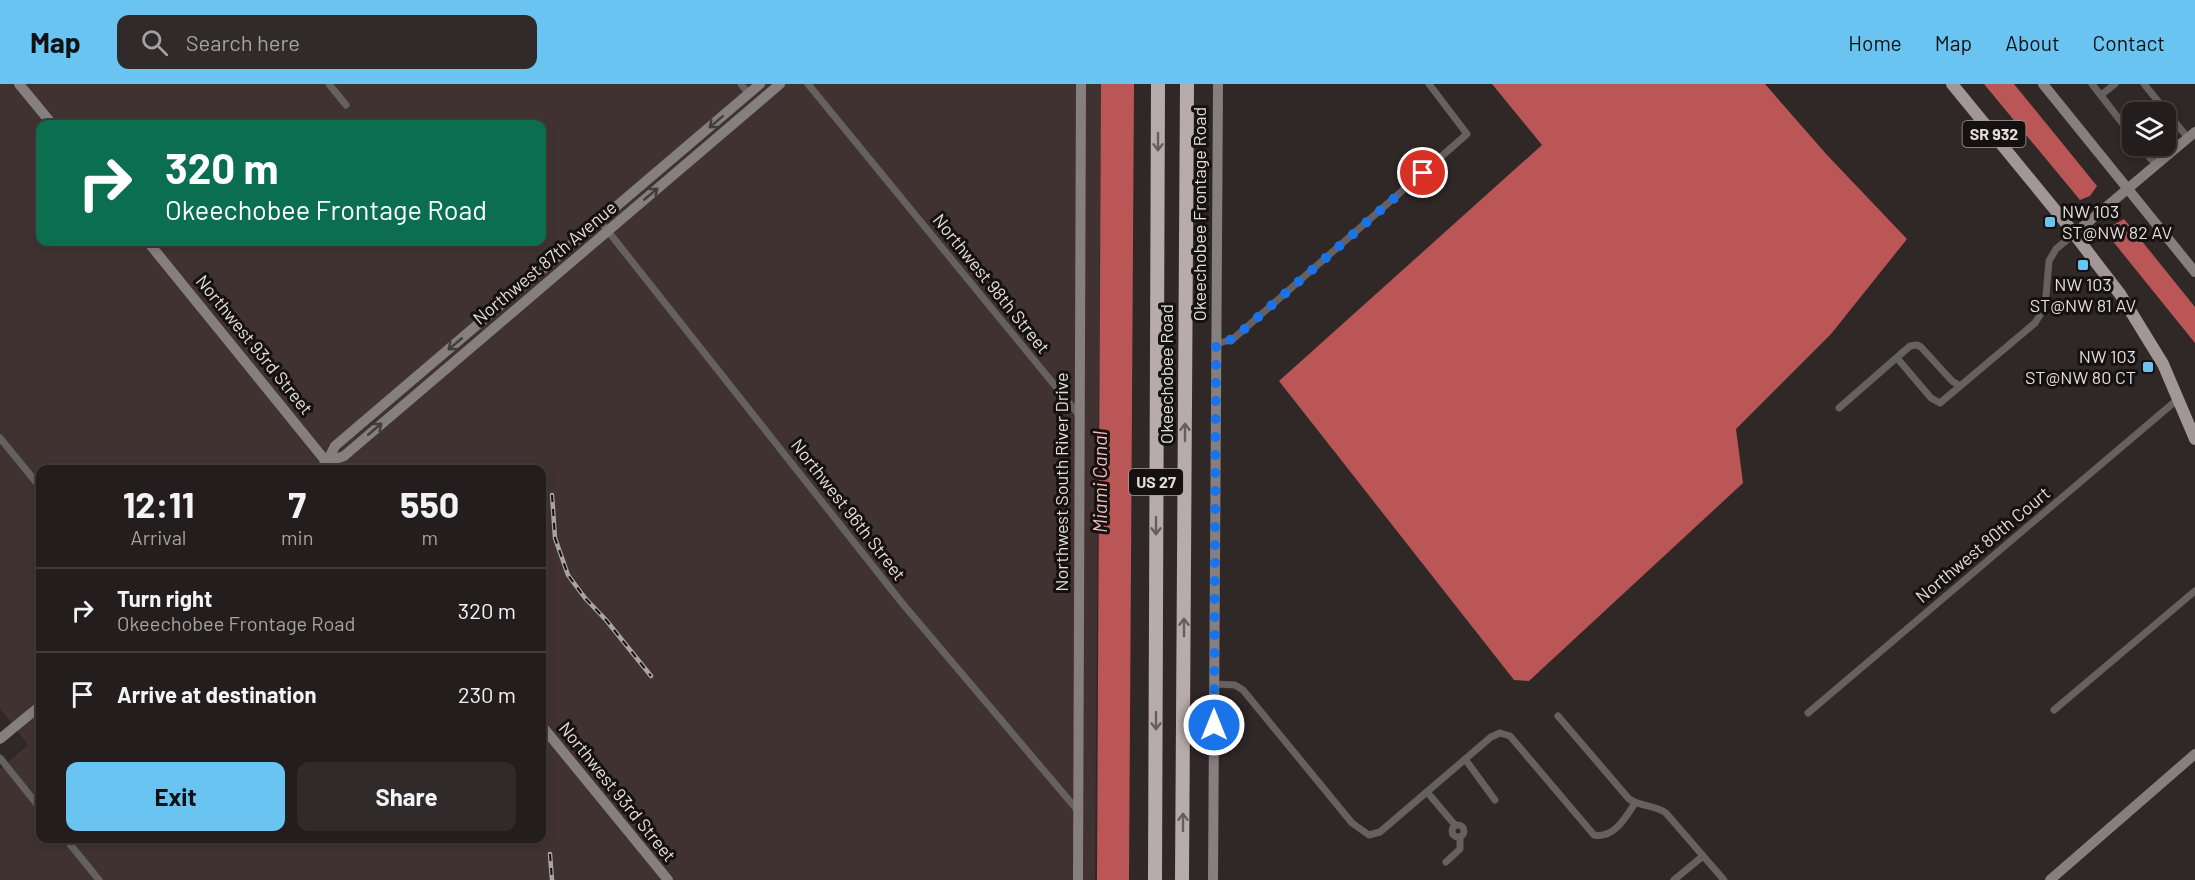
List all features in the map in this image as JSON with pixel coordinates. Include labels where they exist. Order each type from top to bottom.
[{"type":"highway","name":"Okeechobee Road","points":[[1155,880],[1158,84]]},
{"type":"highway","name":"Okeechobee Road","points":[[1182,880],[1187,84]]},
{"type":"main road","name":"SR 932","points":[[1952,84],[2074,234],[2138,321],[2163,364],[2195,439]]},
{"type":"street","points":[[19,84],[49,120]]},
{"type":"street","points":[[329,84],[346,105]]},
{"type":"street","points":[[741,84],[749,94]]},
{"type":"street","name":"Northwest 87th Avenue","points":[[327,465],[335,446],[760,84]]},
{"type":"street","name":"Northwest 87th Avenue","points":[[329,465],[344,456],[780,84]]},
{"type":"street","name":"Northwest 98th Street","points":[[808,84],[1078,415]]},
{"type":"street","name":"Northwest South River Drive","points":[[1078,880],[1081,84]]},
{"type":"street","name":"Okeechobee Frontage Road","points":[[1213,880],[1218,84]]},
{"type":"street","name":"Okeechobee Frontage Road","points":[[1216,344],[1233,339],[1467,135],[1428,84]]},
{"type":"street","points":[[2043,84],[2195,272]]},
{"type":"street","points":[[2092,84],[2122,122]]},
{"type":"street","points":[[2101,95],[2115,84]]},
{"type":"street","points":[[1897,358],[1931,398],[1940,403],[2035,323],[2046,307],[2049,261],[2056,249],[2192,135],[2144,84]]},
{"type":"street","points":[[2148,156],[2156,165]]},
{"type":"street","name":"Northwest 96th Street","points":[[600,221],[902,603],[1078,812]]},
{"type":"street","name":"Northwest 93rd Street","points":[[151,246],[324,465]]},
{"type":"street","points":[[1839,408],[1910,346],[1917,345],[1952,381],[1960,386]]},
{"type":"street","name":"Northwest 80th Court","points":[[1808,713],[2178,399]]},
{"type":"street","points":[[0,438],[36,482]]},
{"type":"street","points":[[2054,710],[2195,591]]},
{"type":"street","points":[[1214,684],[1233,685],[1243,690],[1352,823],[1369,835],[1380,832],[1491,737],[1505,733],[1510,735],[1594,835],[1604,835],[1615,829],[1635,802]]},
{"type":"street","points":[[0,739],[36,709]]},
{"type":"street","points":[[1558,716],[1635,802],[1663,810],[1724,880]]},
{"type":"street","name":"Northwest 93rd Street","points":[[546,731],[668,880]]},
{"type":"street","points":[[2050,880],[2195,754]]},
{"type":"street","points":[[0,758],[36,803]]},
{"type":"street","points":[[1465,759],[1495,800]]},
{"type":"street","points":[[1427,792],[1455,825],[1463,828],[1464,833],[1460,837],[1461,846],[1458,852],[1446,862]]},
{"type":"street","points":[[69,843],[99,880]]},
{"type":"street","points":[[1674,880],[1703,856]]},
{"type":"shaded area","points":[[0,84],[1101,84],[1095,880],[0,880],[0,769],[28,745],[0,708]]},
{"type":"water","name":"Miami Canal","points":[[1101,84],[1134,84],[1129,880],[1097,880]]},
{"type":"water","points":[[1492,84],[1765,84],[1827,155],[1907,239],[1831,334],[1736,429],[1743,483],[1529,681],[1514,680],[1279,381],[1542,145]]},
{"type":"water","points":[[1984,84],[2014,84],[2097,186],[2090,196],[2080,200]]},
{"type":"water","points":[[2124,219],[2195,307],[2195,343],[2107,234],[2113,225]]},
{"type":"railway","points":[[552,495],[555,538],[568,575],[651,676]]},
{"type":"railway","points":[[550,854],[552,880]]},
{"type":"place","name":"NW 103 ST@NW 82 AV","points":[[2050,222]]},
{"type":"place","name":"NW 103 ST@NW 81 AV","points":[[2083,265]]},
{"type":"place","name":"NW 103 ST@NW 80 CT","points":[[2148,367]]},
{"type":"route","points":[[1214,725],[1216,344],[1233,339],[1423,173]]}]
